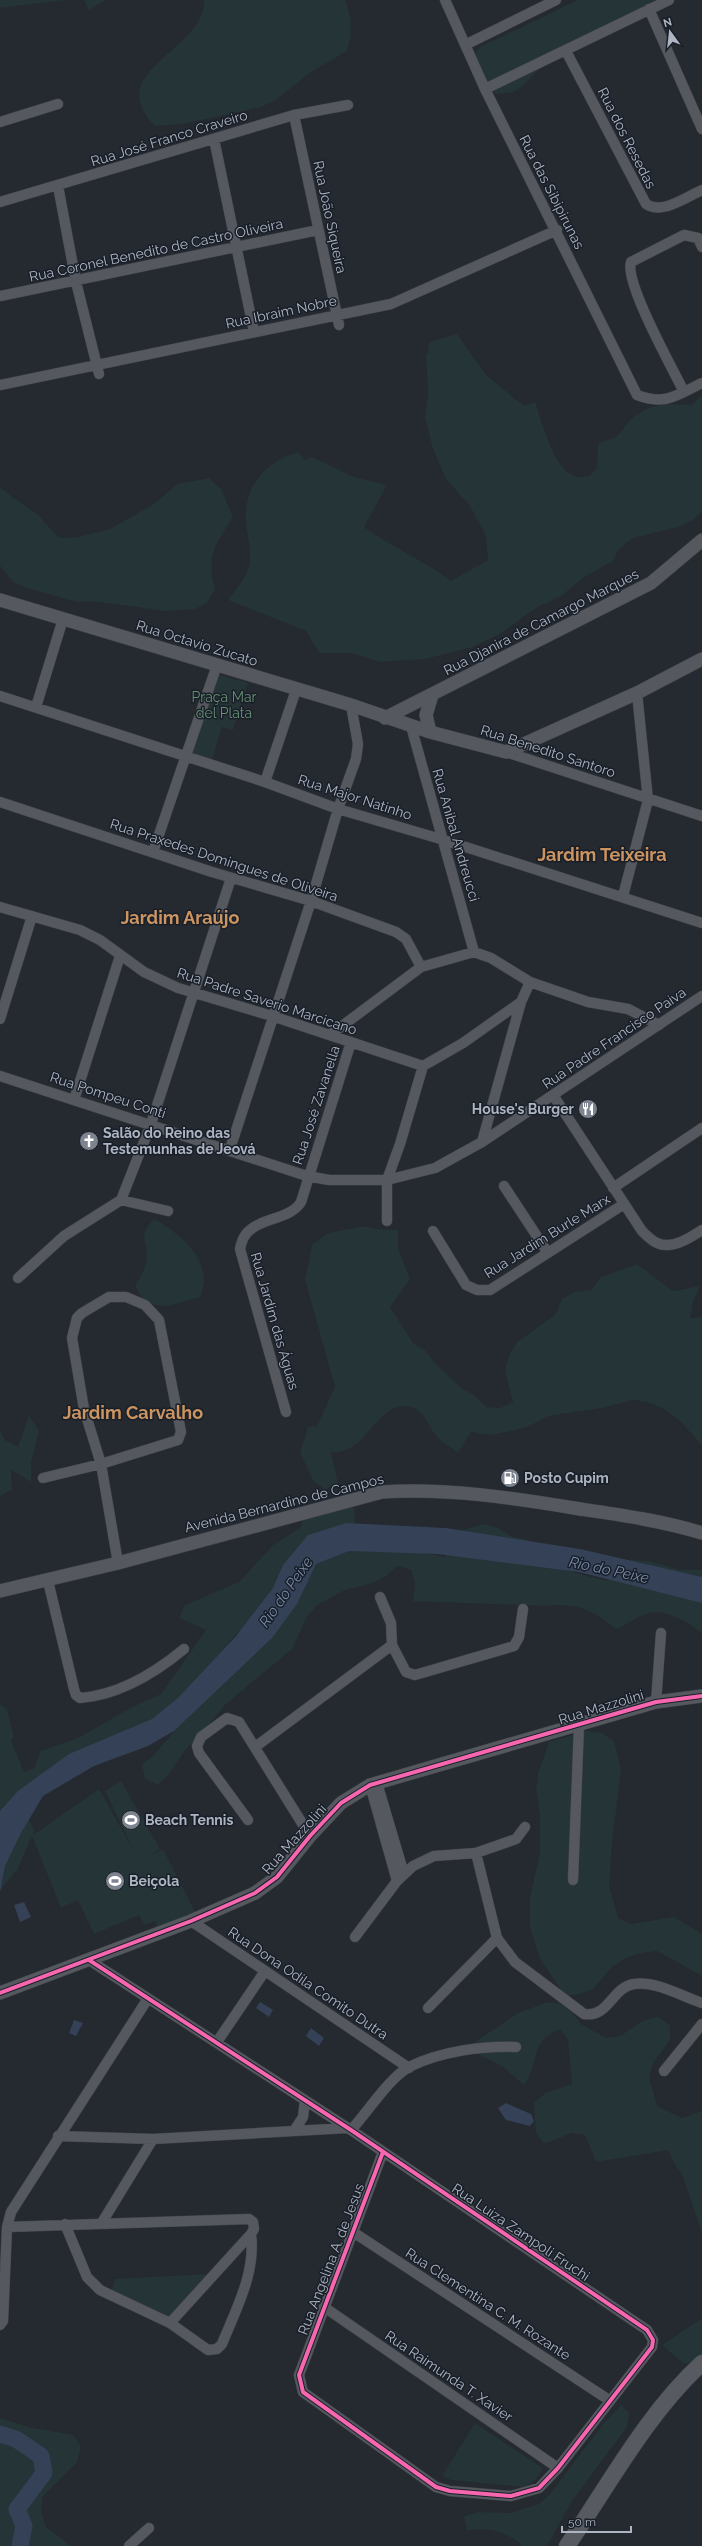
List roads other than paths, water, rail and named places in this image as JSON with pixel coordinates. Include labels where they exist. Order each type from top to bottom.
[{"type":"main road","points":[[567,2546],[647,2428],[687,2377],[702,2363]]},
{"type":"street","name":"Rua das Sibipirunas","points":[[445,0],[467,44],[485,89],[637,395],[653,401],[684,392]]},
{"type":"street","points":[[467,44],[541,3],[556,0]]},
{"type":"street","points":[[485,89],[669,0]]},
{"type":"street","points":[[649,9],[702,129]]},
{"type":"street","name":"Rua dos Resedas","points":[[566,51],[646,204],[653,209],[662,208],[702,190]]},
{"type":"street","points":[[0,122],[58,104]]},
{"type":"street","name":"Rua José Franco Craveiro","points":[[0,202],[294,115],[348,105]]},
{"type":"street","name":"Rua João Siqueira","points":[[294,115],[337,320]]},
{"type":"street","points":[[214,139],[238,246],[254,332]]},
{"type":"street","points":[[58,186],[76,282],[98,369]]},
{"type":"street","name":"Rua Coronel Benedito de Castro Oliveira","points":[[0,296],[76,282],[318,230]]},
{"type":"street","name":"Rua Ibraim Nobre","points":[[0,385],[98,369],[254,332],[337,320],[391,304],[556,230]]},
{"type":"street","points":[[702,247],[698,238],[684,235],[631,262],[628,268],[634,289],[684,392],[702,383]]},
{"type":"street","name":"Rua Djanira de Camargo Marques","points":[[385,718],[652,583],[702,540]]},
{"type":"street","name":"Rua Octavio Zucato","points":[[0,600],[296,690],[351,705],[385,718]]},
{"type":"street","points":[[36,707],[63,620]]},
{"type":"street","points":[[506,752],[637,693],[702,659]]},
{"type":"street","points":[[153,852],[187,757],[217,665]]},
{"type":"street","points":[[265,782],[296,690]]},
{"type":"street","points":[[622,896],[648,800],[637,693]]},
{"type":"street","points":[[430,732],[426,715],[432,695]]},
{"type":"street","name":"Rua Major Natinho","points":[[0,696],[265,782],[338,809],[444,840],[622,896],[702,923]]},
{"type":"street","points":[[230,1149],[272,1016],[311,901],[338,809],[356,759],[358,744],[351,705]]},
{"type":"street","name":"Rua Benedito Santoro","points":[[385,718],[430,732],[506,752],[648,800],[702,816]]},
{"type":"street","name":"Rua Anibal Andreucci","points":[[411,726],[474,952]]},
{"type":"street","name":"Rua Praxedes Domingues de Oliveira","points":[[0,802],[231,878],[311,901],[396,932],[406,939],[422,967]]},
{"type":"street","points":[[18,1278],[64,1236],[121,1200],[151,1124],[231,878]]},
{"type":"street","name":"Rua Padre Saverio Marcicano","points":[[0,908],[80,930],[100,940],[144,972],[193,993],[272,1016],[423,1066]]},
{"type":"street","points":[[0,1019],[32,916]]},
{"type":"street","points":[[330,1035],[422,967],[474,952],[491,958],[530,982],[588,1002],[628,1009],[659,1025]]},
{"type":"street","points":[[74,1100],[120,956]]},
{"type":"street","points":[[482,1142],[521,1002],[530,982]]},
{"type":"street","name":"Rua Padre Francisco Paiva","points":[[230,1149],[307,1176],[329,1180],[387,1180],[435,1168],[482,1142],[702,996]]},
{"type":"street","points":[[387,1221],[387,1180],[400,1144],[423,1066],[463,1043],[521,1002]]},
{"type":"street","name":"Rua José Zavanella","points":[[307,1176],[351,1042]]},
{"type":"street","name":"Rua Pompeu Conti","points":[[0,1076],[230,1149]]},
{"type":"street","name":"Rua Jardim Burle Marx","points":[[433,1231],[466,1285],[477,1290],[490,1290],[624,1204],[616,1186],[553,1095]]},
{"type":"street","points":[[616,1186],[702,1128]]},
{"type":"street","name":"Rua Jardim das Águas","points":[[286,1412],[240,1249],[245,1235],[258,1225],[296,1210],[301,1202],[307,1176]]},
{"type":"street","points":[[504,1186],[548,1253]]},
{"type":"street","points":[[121,1200],[168,1211]]},
{"type":"street","points":[[624,1204],[642,1231],[658,1244],[672,1244],[686,1240],[702,1230]]},
{"type":"street","points":[[43,1478],[101,1464],[174,1443],[178,1440],[181,1432],[159,1320],[145,1305],[126,1297],[109,1297],[82,1313],[77,1318],[72,1338],[84,1409],[101,1464],[118,1564]]},
{"type":"street","name":"Avenida Bernardino de Campos","points":[[0,1591],[118,1564],[389,1492],[424,1490],[478,1493],[643,1519],[701,1532]]},
{"type":"street","points":[[48,1581],[74,1689],[76,1695],[80,1698],[93,1697],[139,1679],[162,1667],[184,1649]]},
{"type":"street","points":[[380,1597],[391,1623],[392,1645],[406,1672],[419,1675],[514,1646],[519,1637],[523,1609]]},
{"type":"street","points":[[656,1702],[661,1633]]},
{"type":"street","points":[[255,1747],[392,1645]]},
{"type":"street","name":"Rua Mazzolini","points":[[0,1993],[191,1922],[255,1894],[277,1877],[310,1836],[341,1803],[374,1784],[579,1726],[656,1702],[702,1696]]},
{"type":"street","points":[[248,1820],[199,1753],[197,1746],[201,1736],[228,1718],[239,1722],[310,1836]]},
{"type":"street","points":[[573,1880],[579,1726]]},
{"type":"street","points":[[374,1784],[401,1877]]},
{"type":"street","points":[[355,1937],[401,1877],[413,1866],[434,1856],[476,1853],[516,1839],[525,1827]]},
{"type":"street","points":[[476,1853],[497,1938],[515,1962],[584,2014],[591,2015],[602,2011],[621,1989],[632,1984],[649,1983],[702,2004]]},
{"type":"street","name":"Rua Dona Odila Comito Dutra","points":[[191,1922],[409,2068]]},
{"type":"street","points":[[428,2008],[497,1938]]},
{"type":"street","name":"Rua Luiza Zampoli Fruchi","points":[[89,1960],[147,2000],[217,2042],[349,2129],[647,2330],[653,2340],[652,2347],[608,2400]]},
{"type":"street","points":[[217,2042],[265,1971]]},
{"type":"street","points":[[0,2325],[3,2321],[6,2227],[11,2212],[20,2195],[147,2000]]},
{"type":"street","points":[[664,2071],[702,2024]]},
{"type":"street","points":[[58,2136],[153,2139],[349,2129],[380,2095],[409,2068],[439,2057],[485,2046],[516,2047]]},
{"type":"street","points":[[294,2131],[303,2117],[305,2100]]},
{"type":"street","points":[[101,2224],[153,2139]]},
{"type":"street","name":"Rua Angelina A. de Jesus","points":[[383,2152],[299,2375],[303,2392],[436,2487],[450,2491],[511,2496],[525,2494],[539,2488],[558,2468]]},
{"type":"street","points":[[6,2227],[65,2224],[250,2219],[254,2225],[251,2234],[252,2260],[249,2275],[222,2344],[217,2349],[208,2350],[170,2323],[100,2290],[87,2277],[65,2224]]},
{"type":"street","name":"Rua Clementina C. M. Rozante","points":[[353,2232],[608,2400]]},
{"type":"street","points":[[170,2323],[251,2234]]},
{"type":"street","name":"Rua Raimunda T. Xavier","points":[[324,2307],[558,2468]]},
{"type":"street","points":[[558,2468],[608,2400]]},
{"type":"street","points":[[129,2546],[149,2528]]},
{"type":"water","name":"Rio do Peixe","points":[[346,1523],[446,1528],[580,1549],[702,1577],[702,1603],[579,1572],[437,1554],[349,1551],[316,1564],[297,1604],[272,1638],[174,1731],[148,1746],[94,1766],[43,1796],[21,1833],[5,1866],[0,1892],[0,1811],[18,1791],[69,1754],[152,1719],[178,1698],[236,1636],[273,1588],[283,1565],[308,1535]]},
{"type":"water","points":[[24,1902],[31,1917],[20,1922],[14,1905]]},
{"type":"water","points":[[260,2002],[273,2010],[269,2017],[256,2008]]},
{"type":"water","points":[[74,2020],[83,2023],[76,2036],[69,2033]]},
{"type":"water","points":[[311,2028],[324,2038],[319,2046],[306,2036]]},
{"type":"water","points":[[506,2103],[531,2114],[534,2121],[530,2126],[506,2120],[498,2108]]},
{"type":"waterway","points":[[0,2434],[16,2439],[41,2456],[44,2473],[17,2509],[24,2526],[20,2546]]},
{"type":"place","name":"House's Burger","points":[[588,1109]]},
{"type":"place","name":"Salão do Reino das Testemunhas de Jeová","points":[[89,1141]]},
{"type":"place","name":"Posto Cupim","points":[[510,1478]]},
{"type":"place","name":"Beach Tennis","points":[[131,1820]]},
{"type":"place","name":"Beiçola","points":[[115,1881]]},
{"type":"district","name":"Jardim Teixeira","points":[[602,855]]},
{"type":"district","name":"Jardim Araújo","points":[[180,918]]},
{"type":"district","name":"Jardim Carvalho","points":[[133,1413]]},
{"type":"park label","name":"Praça Mar del Plata","points":[[224,706]]}]
